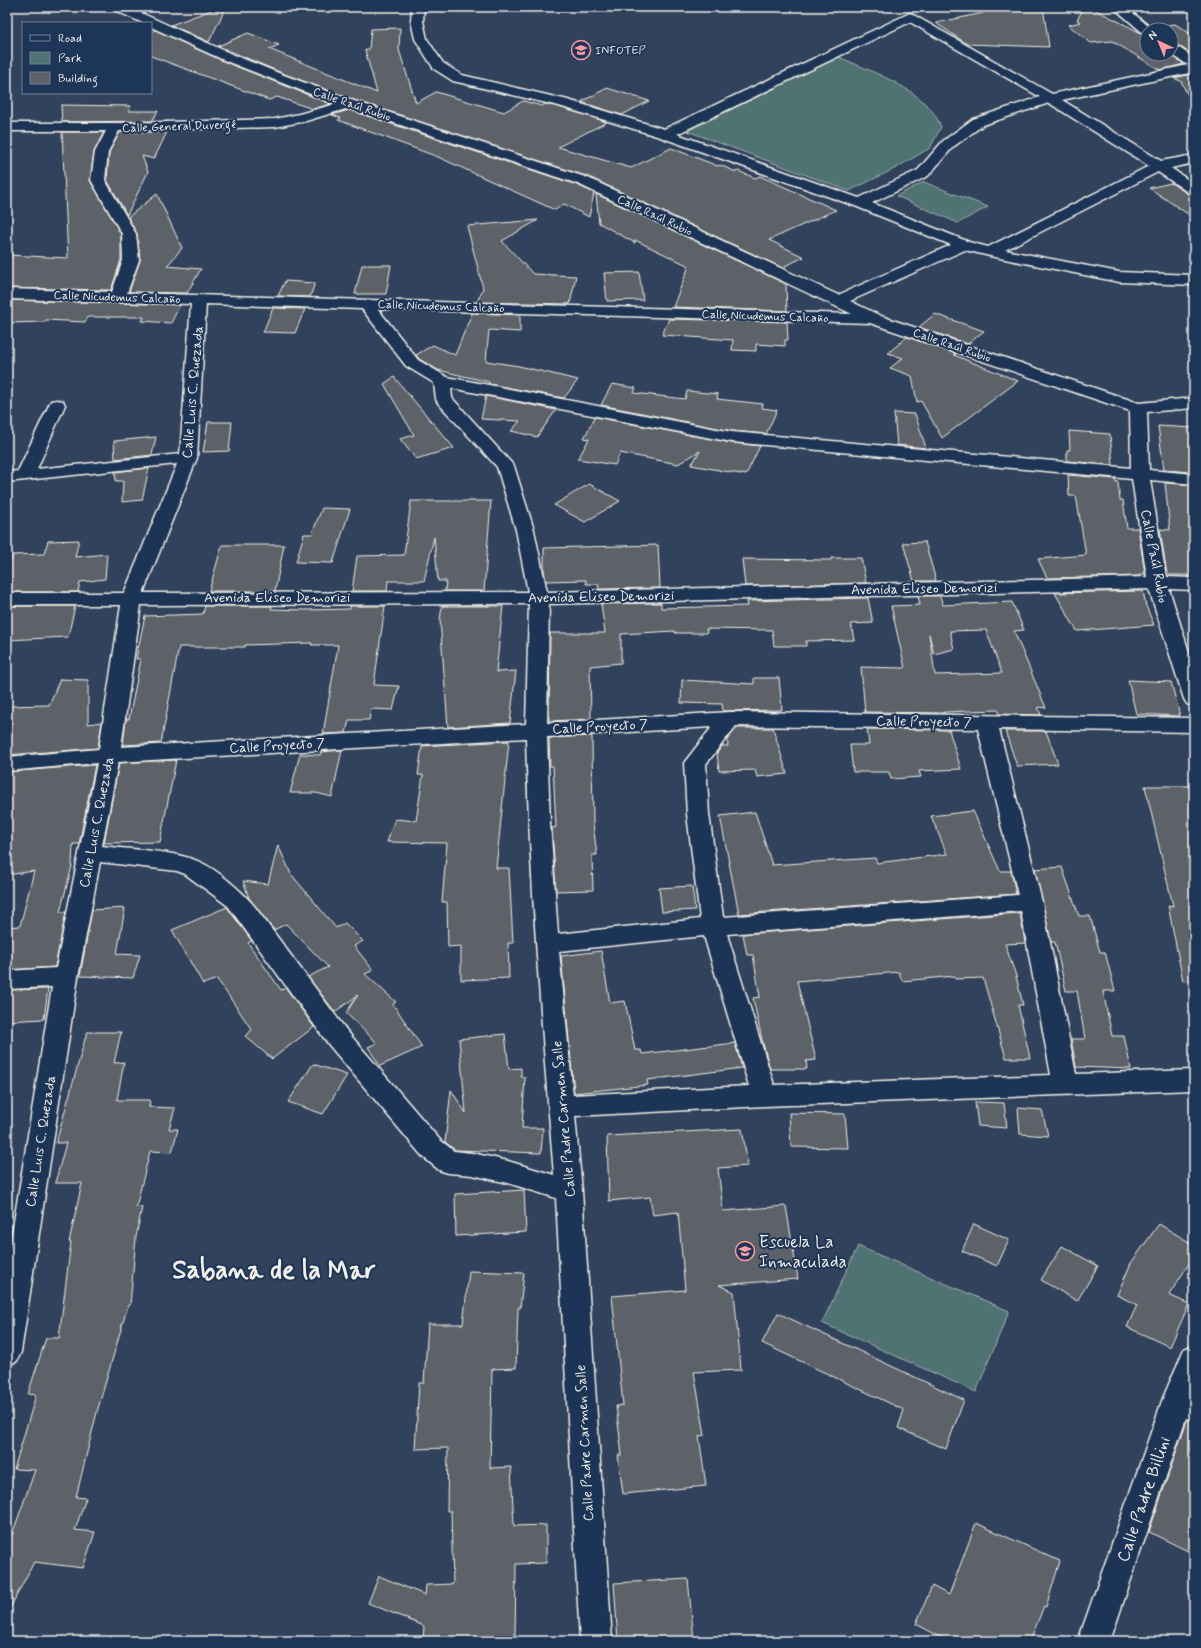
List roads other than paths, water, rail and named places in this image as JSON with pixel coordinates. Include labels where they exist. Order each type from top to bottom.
[{"type":"street","name":"Calle Raúl Rubio","points":[[118,7],[151,22]]},
{"type":"street","points":[[418,7],[417,21],[421,39],[438,66],[458,78],[563,103],[665,134],[860,203],[964,245],[990,252],[1119,277],[1194,280]]},
{"type":"street","points":[[1119,7],[1139,23]]},
{"type":"street","points":[[898,10],[1051,98],[1159,166],[1194,190]]},
{"type":"street","points":[[665,134],[910,17]]},
{"type":"street","name":"Calle Raúl Rubio","points":[[152,22],[230,58],[349,104],[582,181],[875,319],[1138,408],[1194,403]]},
{"type":"street","points":[[1179,54],[1194,64]]},
{"type":"street","points":[[860,203],[923,173],[948,144],[978,122],[1051,98],[1194,68]]},
{"type":"street","name":"Calle General Duvergé","points":[[7,127],[115,127],[275,123],[301,118],[349,104]]},
{"type":"street","points":[[115,127],[108,137],[100,155],[98,180],[129,234],[131,260],[118,297]]},
{"type":"street","points":[[990,252],[1159,166],[1194,159]]},
{"type":"street","points":[[838,301],[964,245]]},
{"type":"street","name":"Calle Nicudemus Calcaño","points":[[7,294],[875,319]]},
{"type":"street","name":"Calle Luis C. Quezada","points":[[7,1352],[66,977],[109,755],[132,597],[188,458],[200,299]]},
{"type":"street","points":[[366,304],[412,362],[442,382],[732,437],[1194,479]]},
{"type":"street","name":"Calle Padre Carmen Salle","points":[[442,382],[444,399],[505,466],[525,530],[539,598],[536,730],[539,823],[547,944],[569,1191],[596,1641]]},
{"type":"street","points":[[24,475],[57,405]]},
{"type":"street","name":"Calle Paúl Rubio","points":[[1138,408],[1140,475],[1157,583],[1194,699]]},
{"type":"street","points":[[7,477],[188,458]]},
{"type":"street","name":"Avenida Eliseo Demorizi","points":[[7,598],[539,598],[1157,583],[1194,584]]},
{"type":"street","points":[[730,719],[695,764],[698,814],[713,926],[765,1096]]},
{"type":"street","name":"Calle Proyecto 7","points":[[7,764],[109,755],[730,719],[1194,725]]},
{"type":"street","points":[[987,722],[1031,902],[1065,1084]]},
{"type":"street","points":[[91,854],[179,863],[193,868],[231,896],[247,913],[338,1038],[431,1148],[448,1162],[472,1164],[508,1172],[569,1191]]},
{"type":"street","points":[[547,944],[713,926],[1031,902]]},
{"type":"street","points":[[7,980],[66,977]]},
{"type":"street","points":[[562,1106],[765,1096],[1194,1080]]},
{"type":"street","name":"Calle Padre Billini","points":[[1094,1641],[1186,1403],[1194,1358]]},
{"type":"place","name":"INFOTEP","points":[[581,50]]},
{"type":"place","name":"Escuela La Inmaculada","points":[[745,1251]]},
{"type":"district","name":"Sabana de la Mar","points":[[274,1269]]}]
